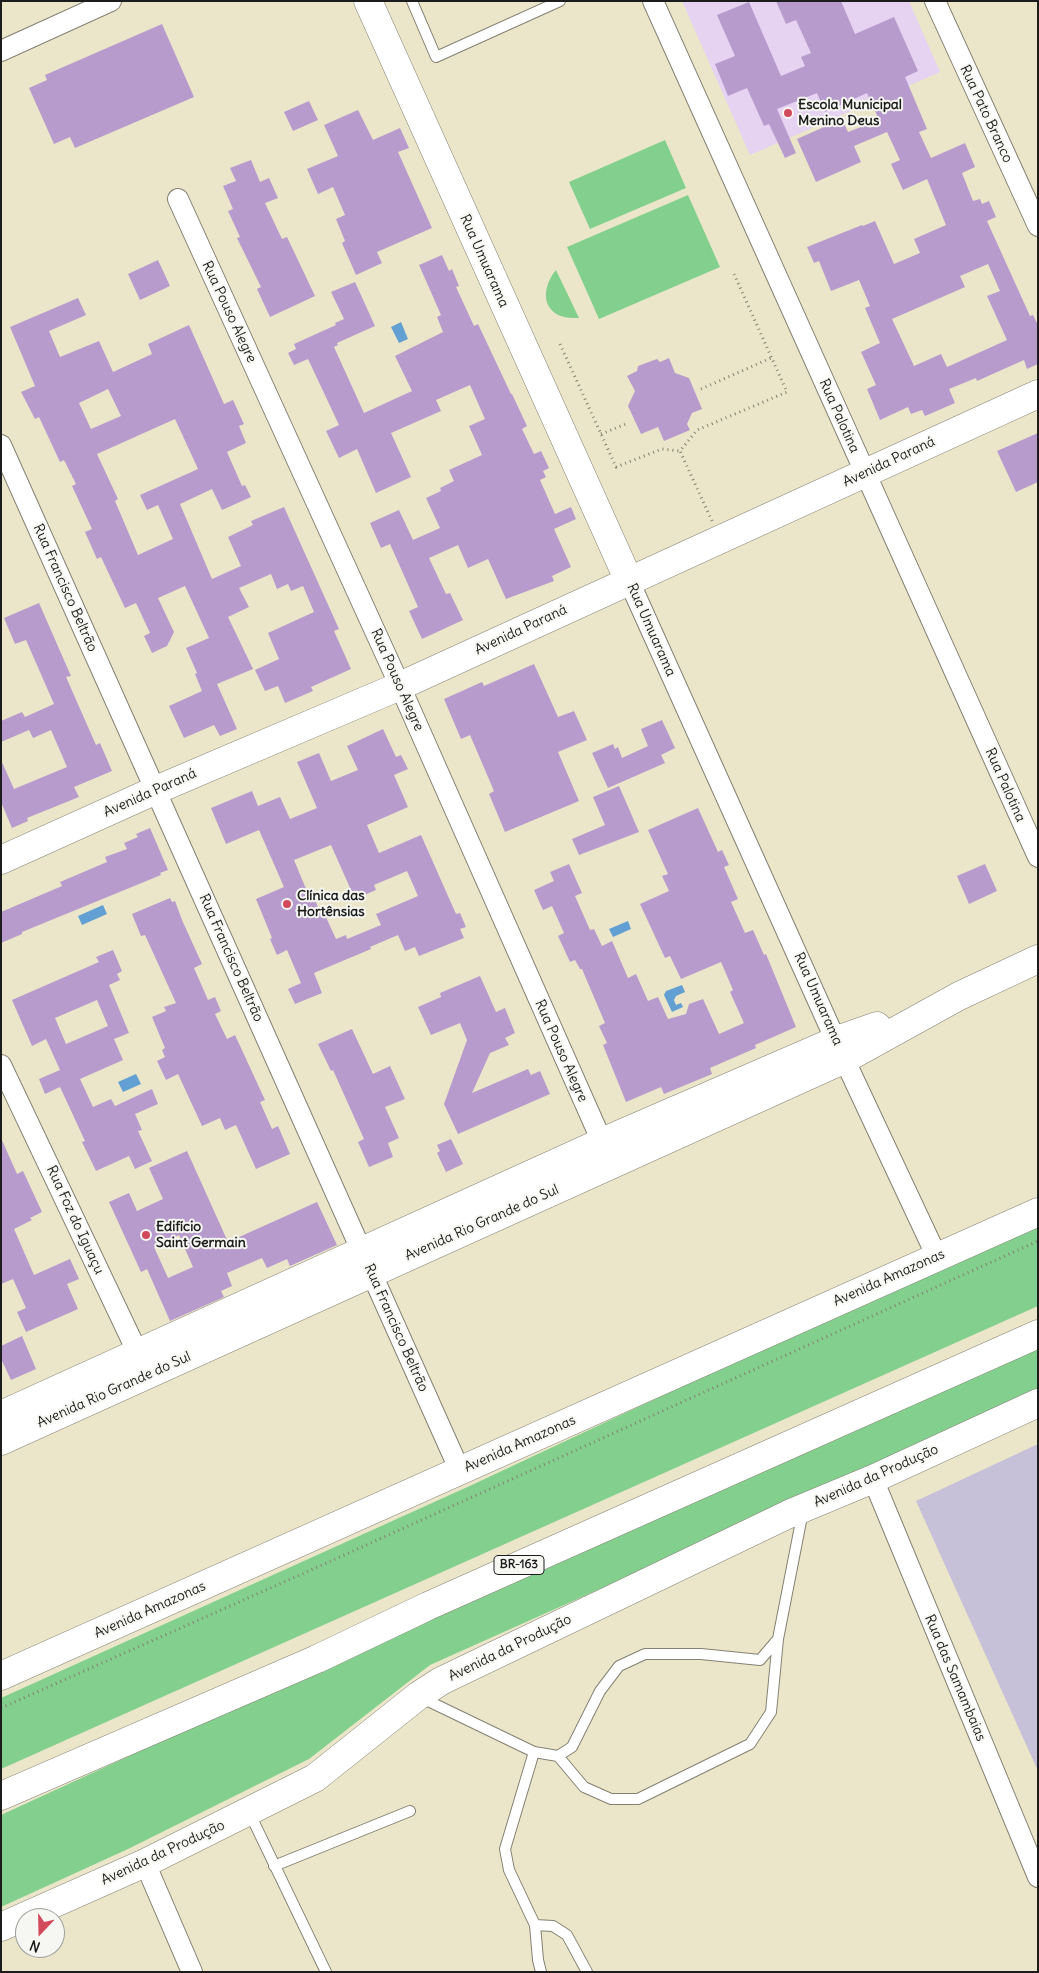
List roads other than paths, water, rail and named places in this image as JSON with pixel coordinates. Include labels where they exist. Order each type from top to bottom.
[{"type":"main road","name":"Rua Umuarama","points":[[368,1],[629,581]]},
{"type":"main road","name":"Avenida Paraná","points":[[1,860],[156,790],[400,686],[1038,394]]},
{"type":"main road","name":"Avenida Rio Grande do Sul","points":[[1,1441],[143,1364],[1038,959]]},
{"type":"main road","name":"Avenida Amazonas","points":[[1,1676],[1038,1212]]},
{"type":"main road","name":"BR-163","points":[[1,1796],[318,1659],[428,1606],[1038,1334]]},
{"type":"main road","name":"Avenida Rio Grande do Sul","points":[[1,1415],[143,1364]]},
{"type":"main road","name":"Avenida da Produção","points":[[1,1927],[145,1863],[315,1778],[418,1696],[441,1681],[804,1508],[873,1479],[1038,1403]]},
{"type":"street","points":[[1,52],[111,1]]},
{"type":"street","name":"Rua Palotina","points":[[653,1],[1038,857]]},
{"type":"street","name":"Rua Pato Branco","points":[[935,1],[1038,226]]},
{"type":"street","name":"Rua Pouso Alegre","points":[[178,199],[400,686],[607,1153]]},
{"type":"street","name":"Rua Francisco Beltrão","points":[[1,445],[460,1471]]},
{"type":"street","name":"Rua Umuarama","points":[[629,581],[937,1257]]},
{"type":"street","name":"Rua Foz do Iguaçu","points":[[1,1065],[143,1364]]},
{"type":"street","name":"Rua das Samambaias","points":[[873,1479],[1038,1877]]},
{"type":"street","points":[[145,1863],[192,1972]]},
{"type":"lane","points":[[414,2],[436,57],[558,2]]},
{"type":"lane","points":[[418,1696],[534,1752],[558,1756],[584,1787],[611,1798],[638,1799],[750,1744],[771,1712],[778,1638],[804,1508]]},
{"type":"lane","points":[[558,1756],[572,1746],[600,1691],[618,1666],[644,1654],[701,1654],[760,1660],[778,1638]]},
{"type":"lane","points":[[534,1752],[505,1849],[509,1870],[535,1925],[541,1972]]},
{"type":"lane","points":[[274,1866],[410,1811]]},
{"type":"lane","points":[[249,1812],[326,1972]]},
{"type":"lane","points":[[535,1925],[553,1926],[567,1935],[587,1972]]},
{"type":"water","points":[[401,322],[408,339],[399,343],[391,327]]},
{"type":"water","points":[[103,905],[107,914],[82,925],[78,916]]},
{"type":"water","points":[[628,921],[631,929],[613,937],[609,929]]},
{"type":"water","points":[[682,985],[685,992],[676,996],[674,1000],[676,1005],[681,1003],[683,1007],[672,1012],[664,995],[666,991]]},
{"type":"water","points":[[136,1074],[141,1084],[123,1092],[118,1082]]},
{"type":"place","name":"Escola Municipal Menino Deus","points":[[788,113]]},
{"type":"place","name":"Clínica das Hortênsias","points":[[287,904]]},
{"type":"place","name":"Edifício Saint Germain","points":[[146,1235]]}]
